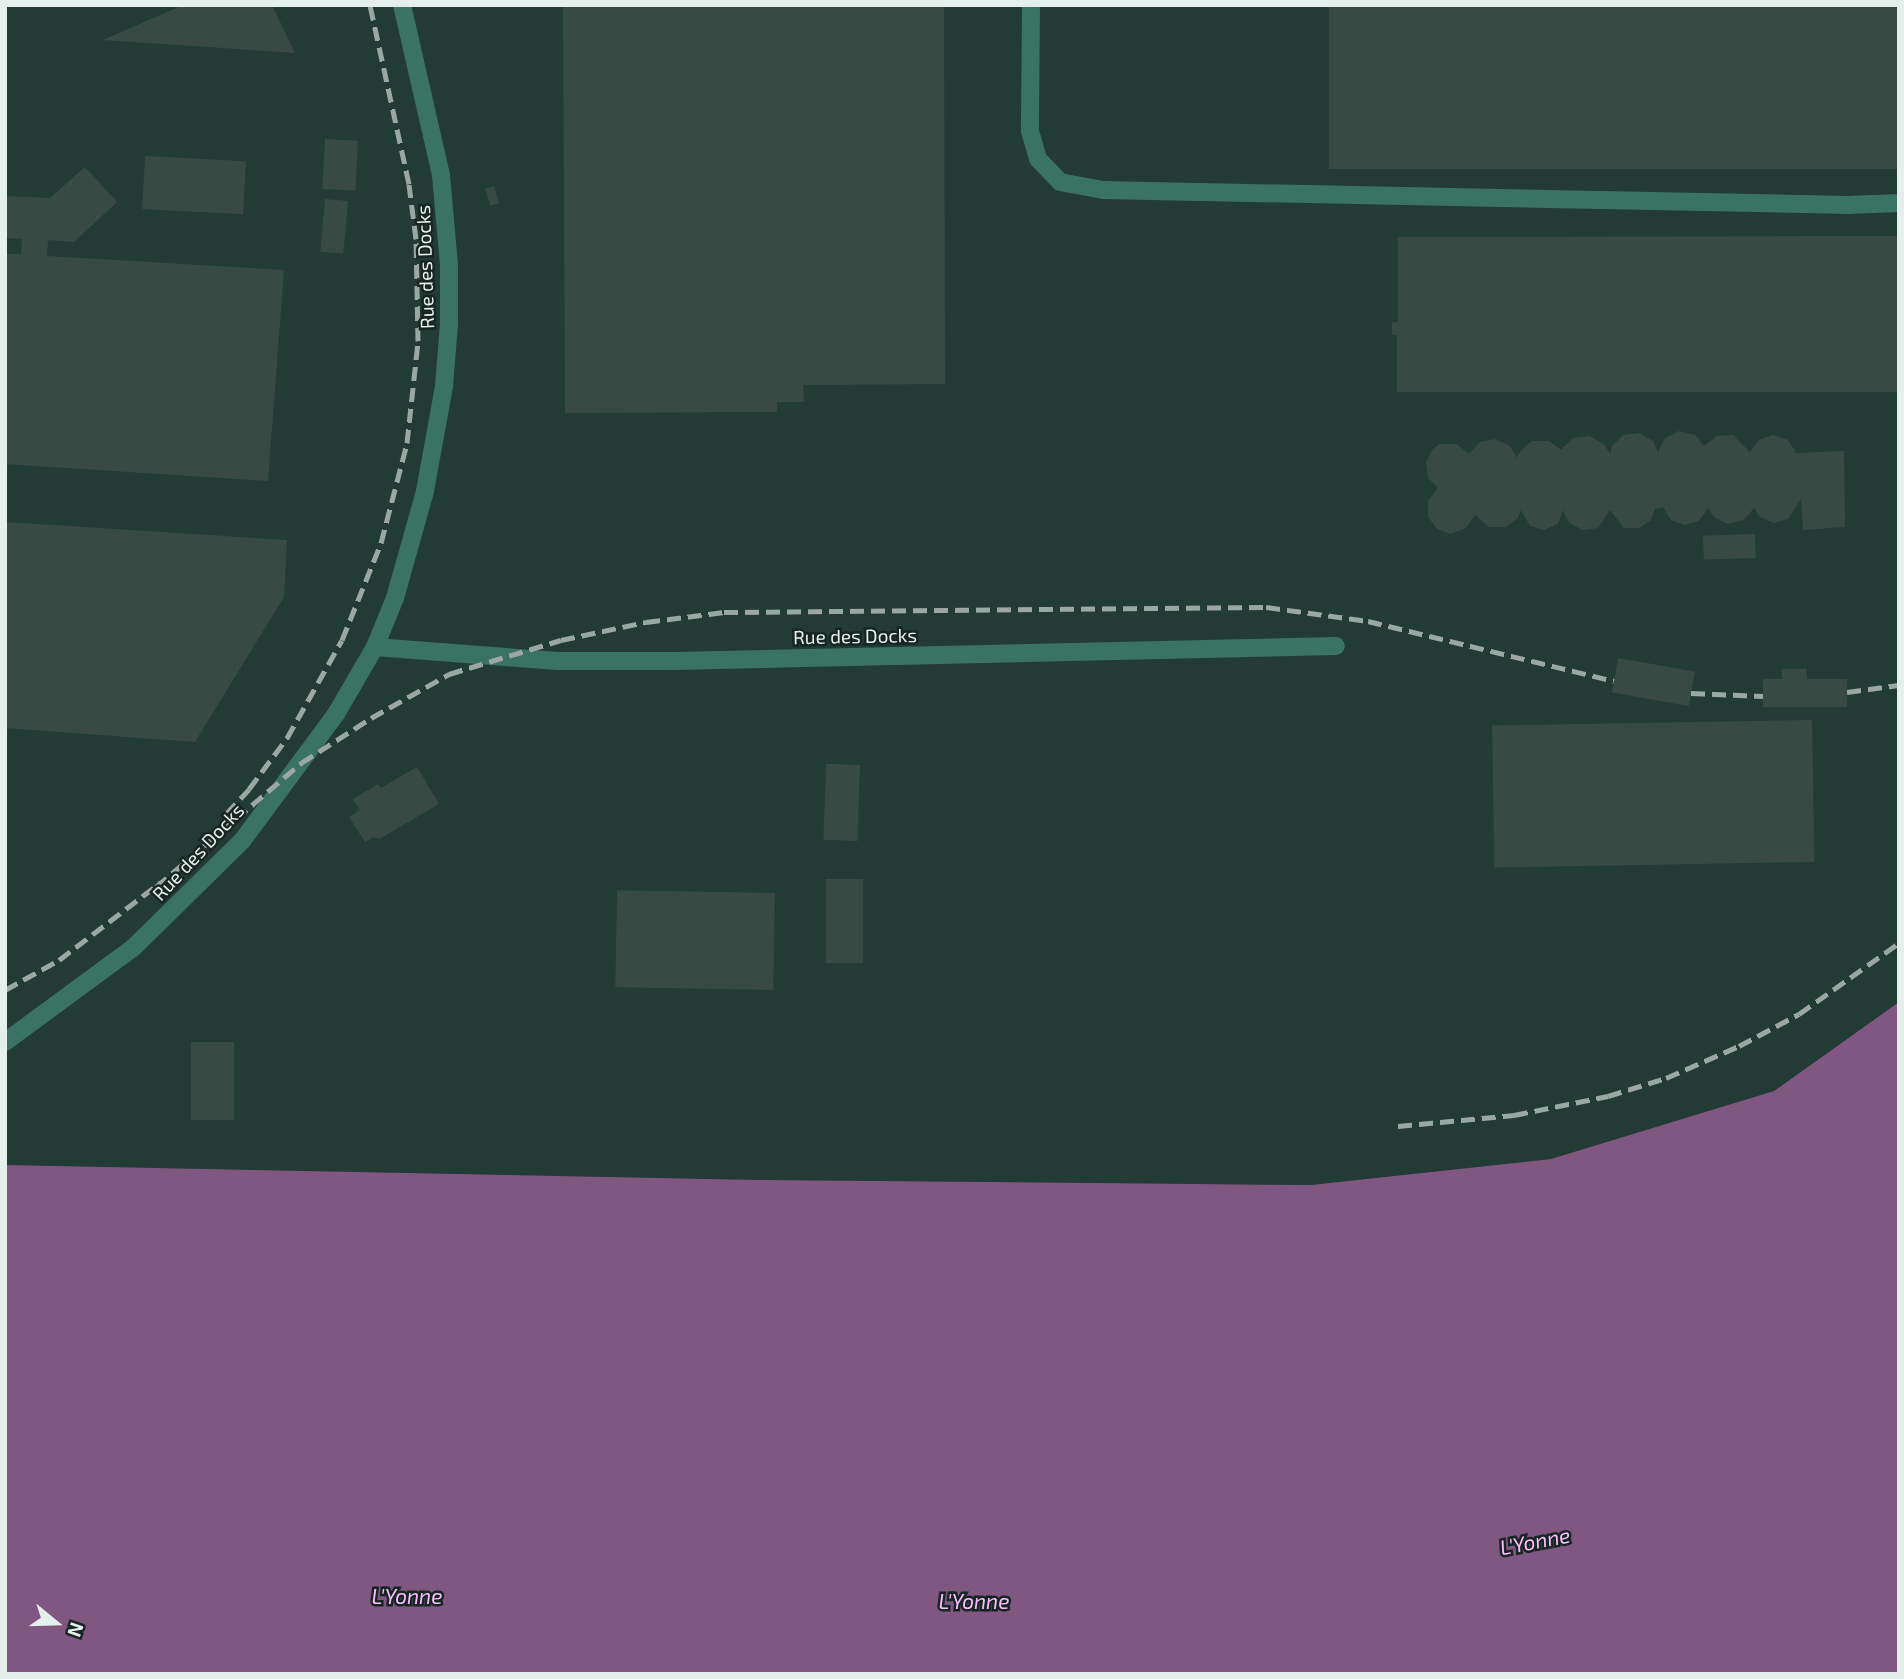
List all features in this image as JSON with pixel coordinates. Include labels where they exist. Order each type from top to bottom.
[{"type":"street","name":"Rue des Docks","points":[[5,1042],[133,948],[242,841],[335,714],[375,647],[412,548],[444,386],[449,324],[449,265],[441,175],[402,5]]},
{"type":"street","points":[[1031,5],[1030,131],[1038,159],[1060,182],[1103,190],[1834,205],[1899,203]]},
{"type":"street","name":"Rue des Docks","points":[[375,647],[557,661],[675,661],[1336,646]]},
{"type":"shaded area","points":[[5,5],[1899,5],[1899,1002],[1774,1091],[1551,1159],[1311,1185],[759,1180],[5,1165]]},
{"type":"water","name":"L'Yonne","points":[[1899,1002],[1899,1674],[5,1674],[5,1165],[759,1180],[1311,1185],[1551,1159],[1774,1091]]},
{"type":"building","points":[[183,5],[272,5],[295,53],[103,40]]},
{"type":"building","points":[[563,5],[944,5],[945,384],[803,385],[804,402],[777,402],[777,412],[565,413]]},
{"type":"building","points":[[1329,5],[1899,5],[1899,169],[1329,169]]},
{"type":"building","points":[[325,139],[358,141],[355,191],[322,189]]},
{"type":"building","points":[[145,156],[246,161],[243,214],[142,209]]},
{"type":"building","points":[[85,167],[117,202],[74,242],[48,240],[47,256],[284,270],[268,481],[5,464],[5,254],[21,254],[22,239],[5,238],[5,196],[50,198]]},
{"type":"building","points":[[494,186],[499,203],[490,206],[485,188]]},
{"type":"building","points":[[325,199],[348,201],[343,254],[320,252]]},
{"type":"building","points":[[1899,236],[1899,392],[1397,392],[1397,335],[1392,335],[1392,322],[1398,322],[1398,237]]},
{"type":"building","points":[[1679,431],[1695,435],[1704,446],[1717,436],[1733,435],[1750,452],[1759,440],[1773,435],[1788,440],[1796,453],[1844,451],[1845,527],[1803,530],[1801,499],[1788,519],[1774,523],[1760,517],[1754,508],[1744,520],[1728,524],[1714,517],[1708,508],[1699,521],[1685,525],[1671,520],[1663,507],[1655,509],[1651,520],[1639,528],[1624,528],[1610,510],[1598,528],[1583,530],[1569,523],[1563,510],[1558,524],[1544,530],[1530,526],[1521,510],[1518,518],[1506,527],[1489,527],[1475,515],[1466,528],[1451,534],[1437,529],[1428,517],[1428,501],[1438,488],[1428,478],[1426,462],[1433,449],[1440,444],[1456,444],[1469,454],[1480,442],[1496,439],[1510,446],[1517,458],[1520,451],[1532,441],[1549,441],[1561,450],[1573,438],[1589,436],[1604,444],[1610,454],[1612,446],[1623,435],[1639,433],[1653,441],[1658,452],[1665,438]]},
{"type":"building","points":[[5,522],[287,540],[284,597],[195,742],[5,728]]},
{"type":"building","points":[[1755,534],[1756,558],[1704,560],[1703,536]]},
{"type":"building","points":[[1618,658],[1695,672],[1689,706],[1612,692]]},
{"type":"building","points":[[1782,669],[1806,669],[1807,679],[1847,679],[1847,707],[1763,707],[1763,679],[1782,679]]},
{"type":"building","points":[[1812,720],[1814,862],[1495,868],[1492,726]]},
{"type":"building","points":[[826,764],[860,765],[857,841],[823,840]]},
{"type":"building","points":[[417,767],[439,804],[379,839],[374,837],[365,842],[349,817],[360,810],[353,799],[378,784],[381,788]]},
{"type":"building","points":[[826,879],[863,879],[863,963],[826,963]]},
{"type":"building","points":[[617,890],[775,893],[773,990],[615,987]]},
{"type":"building","points":[[191,1042],[234,1042],[234,1120],[191,1120]]},
{"type":"railway","points":[[226,814],[249,789],[287,738],[342,640],[381,543],[407,443],[418,341],[416,239],[409,184],[370,5]]},
{"type":"railway","points":[[156,887],[301,763],[371,718],[449,674],[561,640],[646,622],[724,612],[1266,607],[1368,621],[1614,681]]},
{"type":"railway","points":[[1847,692],[1899,685]]},
{"type":"railway","points":[[1691,693],[1763,696]]},
{"type":"railway","points":[[5,990],[59,960],[161,882]]},
{"type":"railway","points":[[1398,1126],[1514,1115],[1608,1096],[1666,1078],[1739,1046],[1799,1014],[1899,943]]}]
